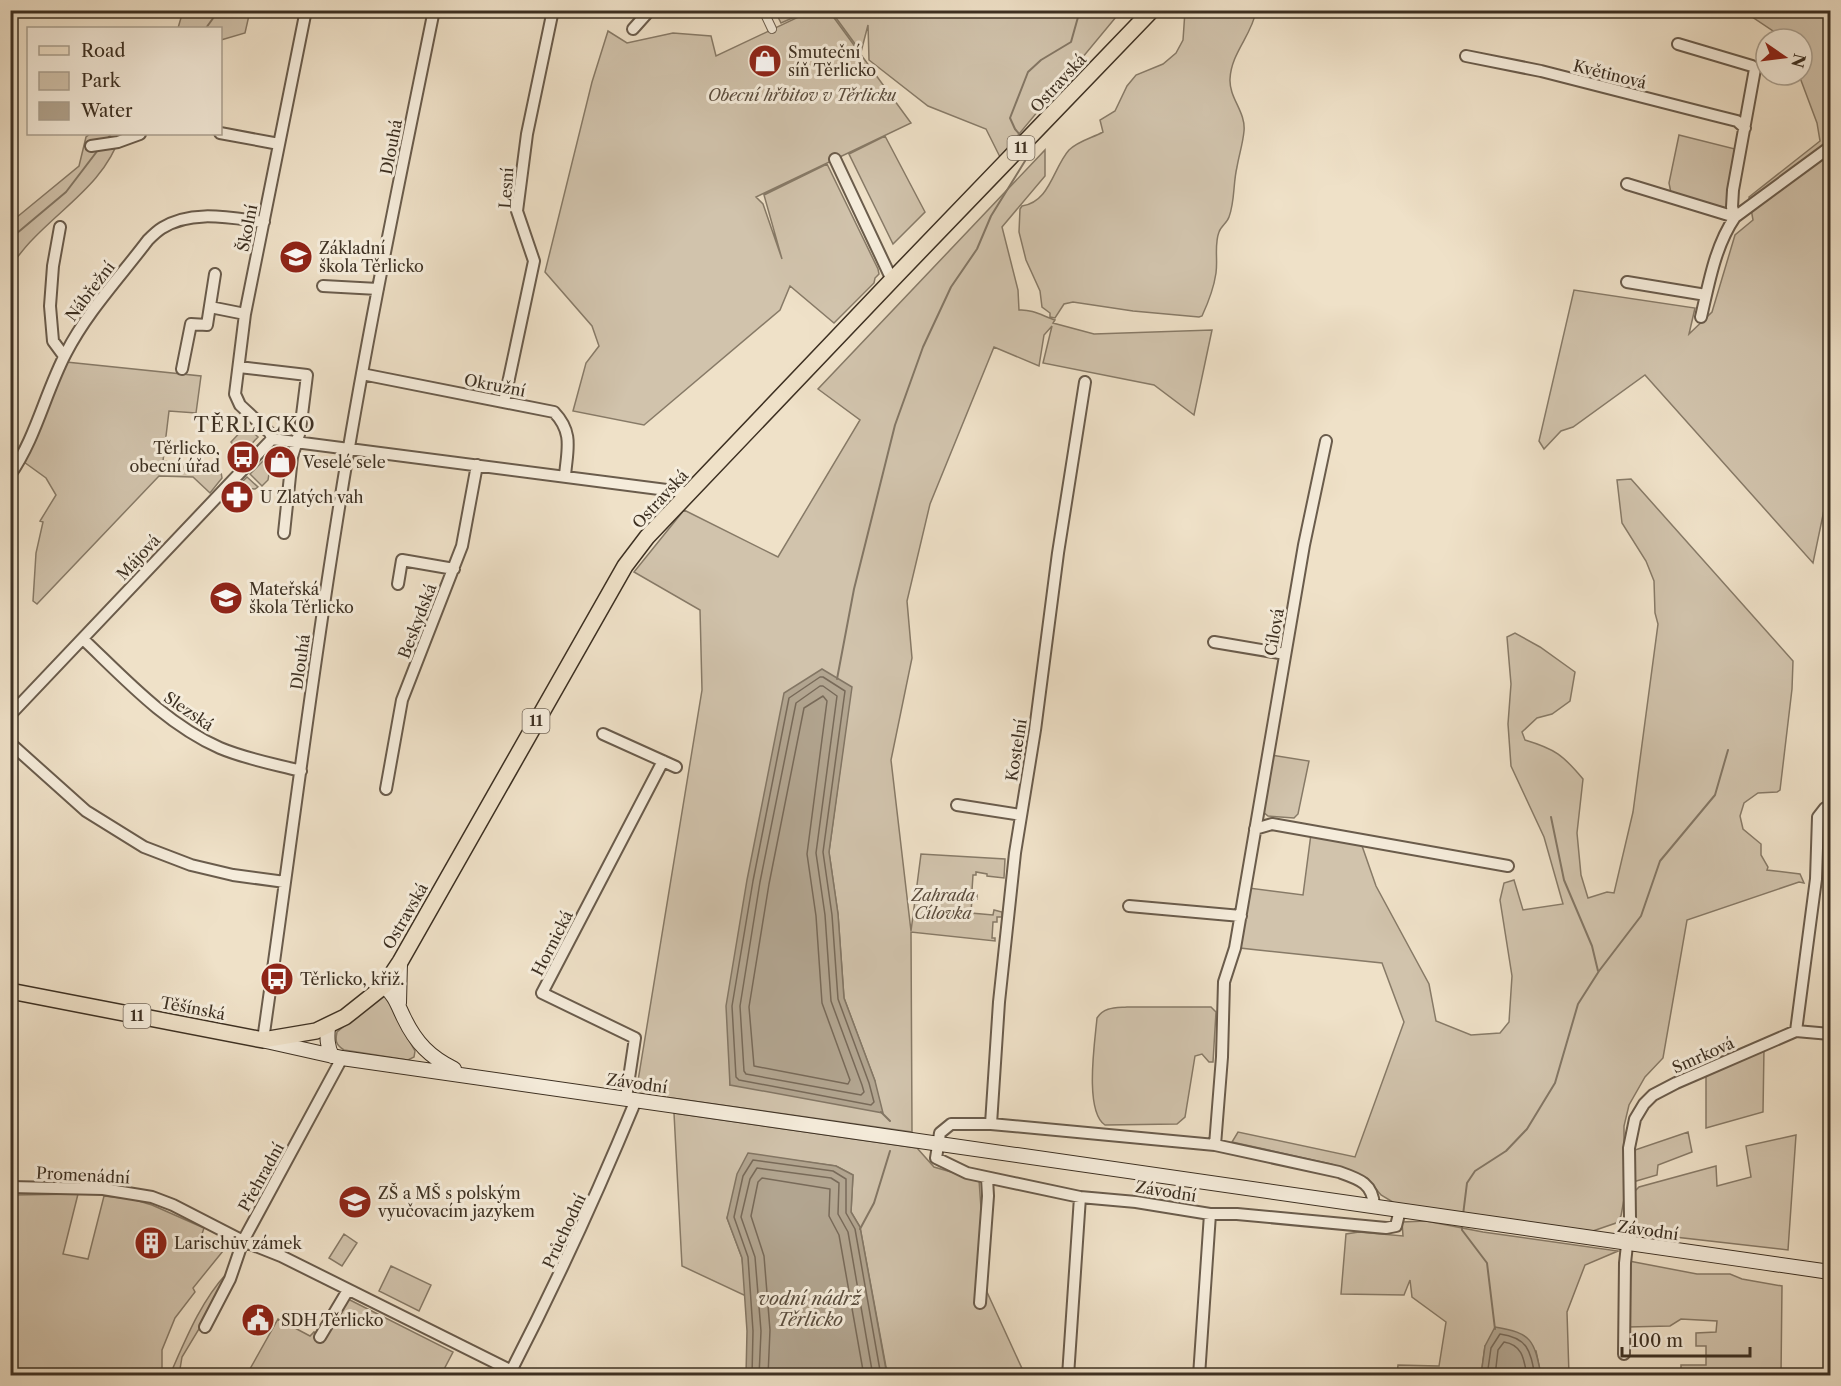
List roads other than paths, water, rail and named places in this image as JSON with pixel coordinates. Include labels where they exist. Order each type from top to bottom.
[{"type":"main road","name":"Ostravská","points":[[263,1040],[316,1031],[328,1026],[345,1017],[384,986],[400,962],[624,566],[647,537],[1152,10]]},
{"type":"main road","points":[[399,1005],[400,962]]},
{"type":"main road","points":[[384,986],[392,993],[422,1048],[436,1060],[464,1074]]},
{"type":"main road","name":"Těšínská","points":[[10,991],[263,1040],[337,1057]]},
{"type":"main road","points":[[328,1026],[328,1047],[337,1057]]},
{"type":"main road","points":[[405,1066],[417,1062],[422,1048]]},
{"type":"main road","name":"Závodní","points":[[337,1057],[1830,1272]]},
{"type":"street","name":"Školní","points":[[272,439],[270,434],[240,405],[235,394],[245,314],[306,10]]},
{"type":"street","name":"Dlouhá","points":[[263,1040],[322,615],[349,448],[378,289],[434,10]]},
{"type":"street","name":"Lesní","points":[[504,402],[534,261],[517,211],[527,134],[553,10]]},
{"type":"street","points":[[633,29],[650,10]]},
{"type":"street","points":[[763,10],[772,29]]},
{"type":"street","points":[[1678,44],[1755,67],[1731,200],[1735,217]]},
{"type":"street","name":"Květinová","points":[[1466,56],[1541,71],[1737,121],[1745,128]]},
{"type":"street","points":[[222,133],[279,144]]},
{"type":"street","points":[[91,146],[118,142],[137,135]]},
{"type":"street","points":[[1701,317],[1719,246],[1735,217],[1830,147]]},
{"type":"street","points":[[835,159],[892,280]]},
{"type":"street","points":[[1628,184],[1735,217]]},
{"type":"street","name":"Nábřežní","points":[[10,475],[23,457],[64,356],[75,335],[148,240],[162,228],[187,218],[214,216],[264,222]]},
{"type":"street","points":[[60,227],[53,266],[50,306],[53,341],[64,356]]},
{"type":"street","points":[[182,369],[191,324],[207,325],[215,274]]},
{"type":"street","points":[[1627,282],[1706,295]]},
{"type":"street","points":[[322,286],[378,289]]},
{"type":"street","points":[[210,307],[245,314]]},
{"type":"street","points":[[239,367],[307,375],[297,440],[292,457],[284,533]]},
{"type":"street","name":"Okružní","points":[[362,374],[554,412],[564,422],[568,440],[565,477]]},
{"type":"street","name":"Kostelní","points":[[991,1124],[999,1002],[1021,815],[1085,382]]},
{"type":"street","points":[[272,439],[297,440],[690,493]]},
{"type":"street","name":"Májová","points":[[10,715],[272,439]]},
{"type":"street","name":"Cílová","points":[[1215,1145],[1222,1057],[1224,982],[1235,948],[1304,545],[1326,441]]},
{"type":"street","name":"Beskydská","points":[[386,789],[402,700],[462,546],[477,465]]},
{"type":"street","points":[[398,584],[402,560],[454,569]]},
{"type":"street","name":"Slezská","points":[[83,639],[154,706],[192,733],[219,748],[301,771]]},
{"type":"street","points":[[1214,642],[1285,654]]},
{"type":"street","points":[[603,734],[676,767]]},
{"type":"street","points":[[10,742],[86,811],[144,847],[192,865],[233,875],[285,882]]},
{"type":"street","name":"Hornická","points":[[631,1099],[634,1038],[542,993],[663,761]]},
{"type":"street","points":[[957,805],[1021,815]]},
{"type":"street","points":[[1830,807],[1825,808],[1818,817],[1816,879],[1796,1031],[1830,1034]]},
{"type":"street","points":[[1256,829],[1272,824],[1508,866]]},
{"type":"street","points":[[1129,906],[1241,916]]},
{"type":"street","name":"Smrková","points":[[1624,1354],[1626,1243],[1630,1218],[1629,1148],[1635,1119],[1653,1095],[1796,1031]]},
{"type":"street","name":"Přehradní","points":[[205,1327],[230,1279],[243,1240],[333,1076],[337,1057]]},
{"type":"street","name":"Průchodní","points":[[516,1373],[582,1228],[631,1099]]},
{"type":"street","points":[[938,1143],[940,1133],[951,1124],[991,1124],[1215,1145],[1339,1172],[1356,1178],[1374,1194],[1374,1206]]},
{"type":"street","name":"Závodní","points":[[938,1143],[936,1158],[949,1166],[987,1179],[1080,1197],[1136,1202],[1210,1214],[1237,1214],[1386,1228],[1396,1226],[1400,1210]]},
{"type":"street","points":[[980,1303],[988,1196],[987,1179]]},
{"type":"street","name":"Promenádní","points":[[10,1187],[103,1188],[133,1192],[173,1205],[516,1373]]},
{"type":"street","points":[[1068,1376],[1080,1197]]},
{"type":"street","points":[[1199,1376],[1210,1214]]},
{"type":"street","points":[[320,1337],[348,1290]]},
{"type":"water","points":[[822,669],[852,687],[829,852],[838,914],[844,998],[875,1081],[883,1113],[730,1085],[726,1006],[747,880],[784,693]]},
{"type":"water","name":"vodní nádrž Těrlicko","points":[[748,1153],[836,1166],[853,1175],[851,1212],[860,1227],[887,1375],[746,1375],[747,1331],[742,1258],[727,1218],[737,1174]]},
{"type":"water","points":[[1495,1327],[1517,1332],[1529,1340],[1536,1354],[1541,1375],[1481,1375],[1485,1346]]},
{"type":"waterway","points":[[207,27],[219,10]]},
{"type":"waterway","points":[[1021,136],[1010,118],[1028,72],[1041,60],[1071,42],[1080,10]]},
{"type":"waterway","points":[[106,141],[110,135]]},
{"type":"waterway","points":[[837,679],[854,589],[895,425],[923,347],[951,287],[977,249],[991,216],[1025,161],[1028,147]]},
{"type":"waterway","points":[[10,239],[66,192],[98,150]]},
{"type":"waterway","points":[[1463,1215],[1467,1183],[1475,1171],[1506,1151],[1527,1129],[1555,1083],[1578,1004],[1599,971],[1641,916],[1660,861],[1715,795],[1728,750]]},
{"type":"waterway","points":[[1551,817],[1564,880],[1592,946],[1598,971]]},
{"type":"waterway","points":[[881,1112],[890,1121]]},
{"type":"waterway","points":[[860,1229],[874,1203],[890,1151]]},
{"type":"waterway","points":[[1462,1224],[1462,1230],[1487,1263],[1495,1329]]},
{"type":"place","name":"Smuteční síň Těrlicko","points":[[765,61]]},
{"type":"place","name":"Základní škola Těrlicko","points":[[296,257]]},
{"type":"place","name":"Těrlicko, obecní úřad","points":[[243,457]]},
{"type":"place","name":"Veselé sele","points":[[280,462]]},
{"type":"place","name":"U Zlatých vah","points":[[237,497]]},
{"type":"place","name":"Mateřská škola Těrlicko","points":[[226,598]]},
{"type":"place","name":"Těrlicko, křiž.","points":[[277,979]]},
{"type":"place","name":"ZŠ a MŠ s polským vyučovacím jazykem","points":[[355,1202]]},
{"type":"place","name":"Larischův zámek","points":[[151,1243]]},
{"type":"place","name":"SDH Těrlicko","points":[[258,1320]]},
{"type":"district","name":"TĚRLICKO","points":[[255,425]]},
{"type":"park label","name":"Obecní hřbitov v Těrlicku","points":[[802,95]]},
{"type":"park label","name":"Zahrada Cílovka","points":[[943,904]]}]
